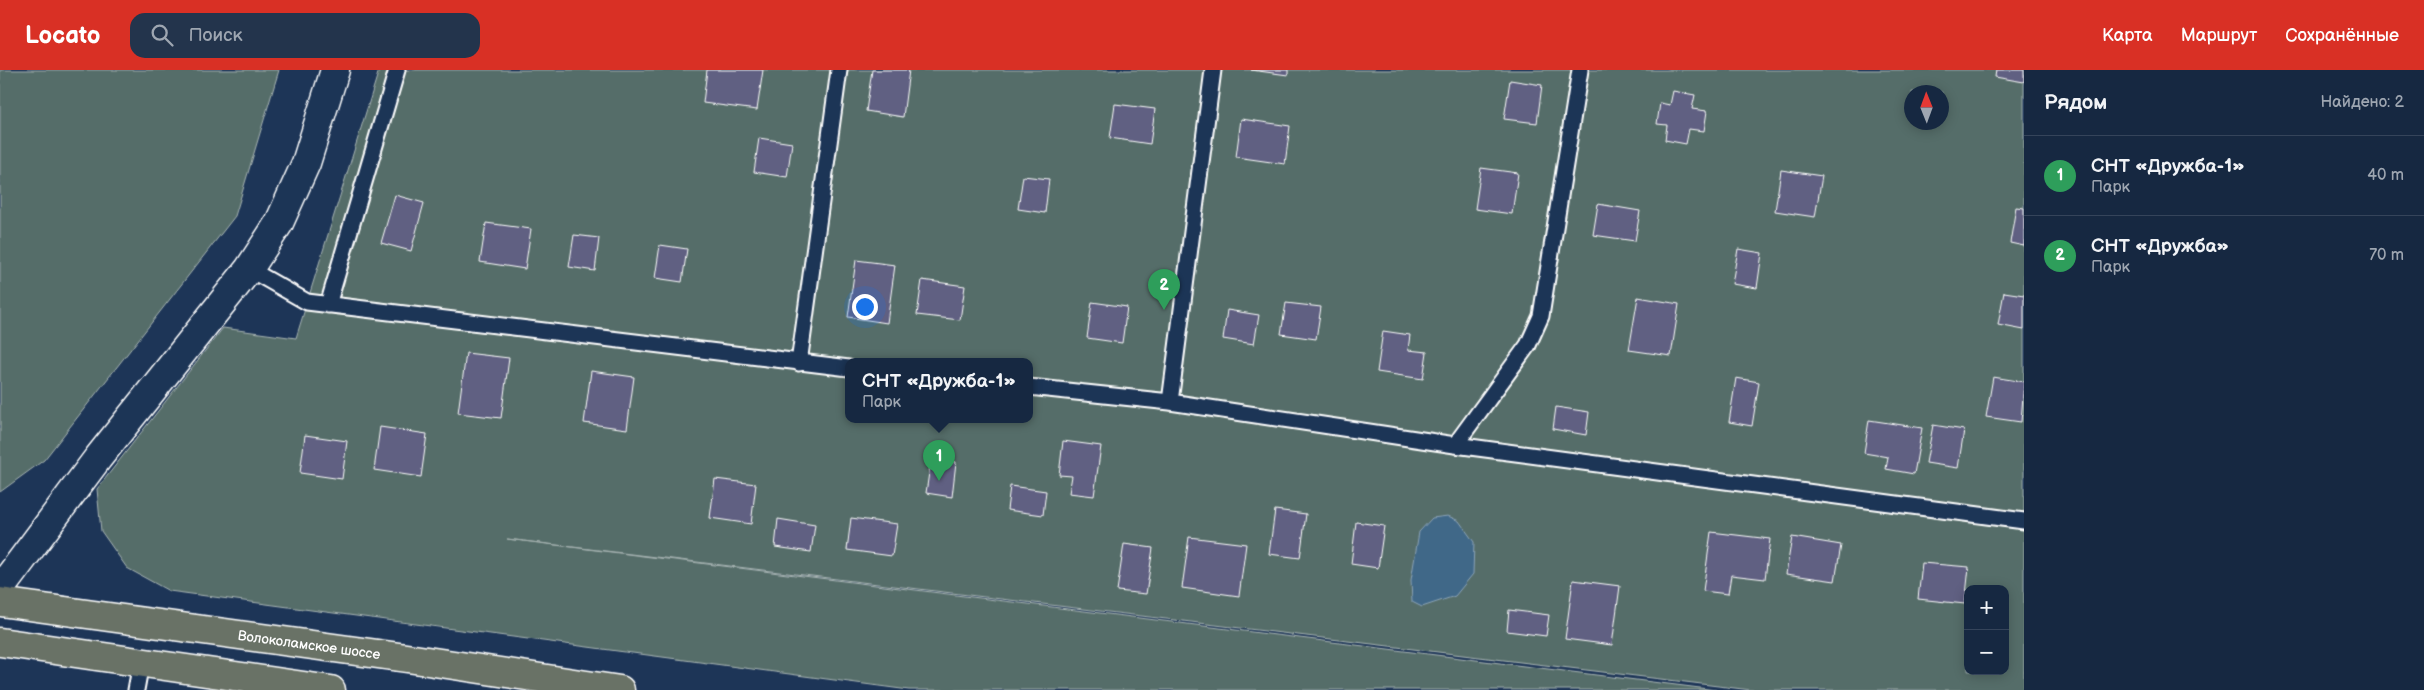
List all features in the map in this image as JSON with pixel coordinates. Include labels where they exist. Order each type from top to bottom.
[{"type":"main road","name":"Волоколамское шоссе","points":[[0,602],[424,660],[620,690]]},
{"type":"main road","points":[[0,642],[331,690]]},
{"type":"street","points":[[0,589],[98,458],[249,269],[279,223],[306,163],[335,70]]},
{"type":"lane","points":[[328,305],[397,70]]},
{"type":"lane","points":[[799,363],[839,70]]},
{"type":"lane","points":[[1170,402],[1213,70]]},
{"type":"lane","points":[[1455,445],[1528,345],[1541,316],[1580,70]]},
{"type":"lane","points":[[249,269],[307,302],[845,368]]},
{"type":"lane","points":[[1033,387],[1170,402],[1455,445],[2024,521]]},
{"type":"lane","points":[[136,690],[141,663]]},
{"type":"green space","points":[[0,70],[279,70],[235,216],[44,460],[0,492]]},
{"type":"green space","points":[[379,70],[2024,70],[2024,690],[1751,690],[507,539],[1716,690],[909,690],[169,591],[127,568],[101,531],[97,489],[223,328],[296,338]]},
{"type":"water","points":[[1448,516],[1459,521],[1474,542],[1473,574],[1455,596],[1422,607],[1412,602],[1411,580],[1419,532],[1432,518]]},
{"type":"building","points":[[707,70],[763,70],[757,110],[703,103]]},
{"type":"building","points":[[872,70],[909,70],[903,117],[866,111]]},
{"type":"building","points":[[1251,70],[1288,70],[1288,75]]},
{"type":"building","points":[[1996,70],[2024,70],[2024,82],[1995,77]]},
{"type":"building","points":[[1510,80],[1542,85],[1537,123],[1504,119]]},
{"type":"building","points":[[1673,91],[1695,95],[1692,109],[1707,111],[1704,131],[1689,129],[1686,144],[1665,140],[1667,125],[1657,124],[1660,103],[1670,105]]},
{"type":"building","points":[[1115,104],[1155,109],[1150,144],[1110,138]]},
{"type":"building","points":[[1241,119],[1290,126],[1285,164],[1236,157]]},
{"type":"building","points":[[759,138],[792,143],[787,177],[754,172]]},
{"type":"building","points":[[1481,168],[1518,173],[1512,214],[1475,209]]},
{"type":"building","points":[[1781,170],[1822,176],[1815,217],[1775,211]]},
{"type":"building","points":[[1023,176],[1049,179],[1045,213],[1018,209]]},
{"type":"building","points":[[395,195],[424,203],[411,251],[381,243]]},
{"type":"building","points":[[1598,204],[1640,211],[1635,241],[1593,235]]},
{"type":"building","points":[[2016,207],[2024,208],[2024,246],[2010,243]]},
{"type":"building","points":[[486,223],[531,229],[525,269],[480,262]]},
{"type":"building","points":[[574,235],[599,238],[595,271],[569,267]]},
{"type":"building","points":[[660,245],[687,249],[682,282],[655,278]]},
{"type":"building","points":[[1738,249],[1762,253],[1757,288],[1732,284]]},
{"type":"building","points":[[856,260],[895,265],[887,323],[848,317]]},
{"type":"building","points":[[922,280],[965,286],[960,320],[917,315]]},
{"type":"building","points":[[2004,292],[2024,295],[2024,330],[1998,325]]},
{"type":"building","points":[[1638,297],[1679,304],[1671,356],[1629,350]]},
{"type":"building","points":[[1092,302],[1127,307],[1122,343],[1087,338]]},
{"type":"building","points":[[1286,303],[1321,307],[1316,339],[1281,334]]},
{"type":"building","points":[[1227,310],[1259,315],[1254,344],[1223,339]]},
{"type":"building","points":[[1383,331],[1410,335],[1408,350],[1427,352],[1423,379],[1377,372]]},
{"type":"building","points":[[466,353],[509,358],[501,418],[458,413]]},
{"type":"building","points":[[591,371],[634,377],[627,429],[584,423]]},
{"type":"building","points":[[1993,377],[2024,382],[2021,422],[1986,417]]},
{"type":"building","points":[[1736,378],[1759,382],[1752,426],[1729,422]]},
{"type":"building","points":[[1556,407],[1589,412],[1586,435],[1553,429]]},
{"type":"building","points":[[1869,420],[1922,428],[1914,474],[1886,469],[1888,457],[1864,453]]},
{"type":"building","points":[[1933,425],[1964,430],[1958,468],[1926,463]]},
{"type":"building","points":[[380,427],[427,434],[421,477],[374,470]]},
{"type":"building","points":[[305,435],[347,441],[342,479],[300,473]]},
{"type":"building","points":[[1063,441],[1101,446],[1094,496],[1069,493],[1072,476],[1059,475]]},
{"type":"building","points":[[931,459],[956,462],[952,497],[926,493]]},
{"type":"building","points":[[715,479],[756,484],[751,524],[710,518]]},
{"type":"building","points":[[1010,486],[1046,491],[1043,515],[1007,510]]},
{"type":"building","points":[[1275,510],[1306,514],[1300,558],[1269,554]]},
{"type":"building","points":[[851,518],[897,524],[892,556],[847,550]]},
{"type":"building","points":[[778,519],[815,525],[811,552],[775,547]]},
{"type":"building","points":[[1356,522],[1384,526],[1378,568],[1351,564]]},
{"type":"building","points":[[1711,532],[1770,539],[1765,579],[1731,575],[1728,594],[1703,591]]},
{"type":"building","points":[[1189,537],[1246,544],[1239,596],[1182,588]]},
{"type":"building","points":[[1792,537],[1841,545],[1835,581],[1786,574]]},
{"type":"building","points":[[1124,544],[1153,548],[1146,594],[1117,591]]},
{"type":"building","points":[[1922,563],[1969,567],[1967,585],[1964,585],[1964,604],[1918,599]]},
{"type":"building","points":[[1573,580],[1620,586],[1612,645],[1565,639]]},
{"type":"building","points":[[1509,610],[1549,615],[1546,636],[1507,631]]},
{"type":"place","name":"СНТ «Дружба»","points":[[1164,310]]},
{"type":"place","name":"СНТ «Дружба-1»","points":[[939,481]]}]
